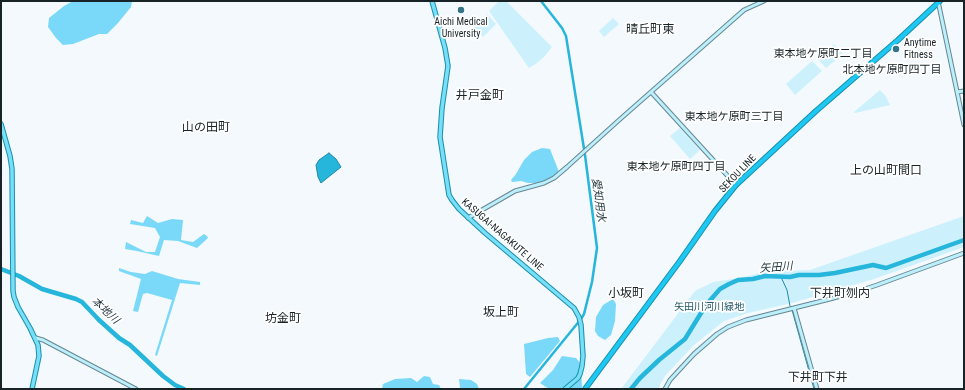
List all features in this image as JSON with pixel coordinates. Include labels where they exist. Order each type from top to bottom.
[{"type":"highway","name":"SEKOU LINE","points":[[585,389],[680,261],[715,211],[736,185],[816,111],[898,40],[939,1]]},
{"type":"main road","name":"KASUGAI-NAGAKUTE LINE","points":[[432,1],[445,48],[448,66],[442,108],[440,137],[449,194],[459,209],[468,218],[574,308],[581,325],[583,356],[578,378],[565,389]]},
{"type":"main road","points":[[1,124],[12,169],[12,291],[20,312],[36,338],[38,345],[39,356],[32,389]]},
{"type":"street","points":[[468,218],[514,191],[544,183],[554,178],[744,10],[764,1]]},
{"type":"street","points":[[939,1],[964,125]]},
{"type":"street","points":[[957,92],[964,90]]},
{"type":"street","points":[[652,92],[736,185]]},
{"type":"street","points":[[665,389],[670,380],[694,354],[717,334],[728,327],[746,320],[826,300],[870,287],[964,254]]},
{"type":"street","points":[[794,308],[817,389]]},
{"type":"street","points":[[36,338],[43,340],[136,389]]},
{"type":"green space","points":[[499,1],[506,1],[552,47],[545,56],[529,68],[489,11]]},
{"type":"green space","points":[[487,14],[496,24],[483,37],[474,27]]},
{"type":"green space","points":[[613,18],[619,24],[604,37],[599,31]]},
{"type":"green space","points":[[834,44],[843,54],[826,68],[818,59]]},
{"type":"green space","points":[[812,61],[822,71],[795,95],[786,84]]},
{"type":"green space","points":[[880,90],[885,95],[890,105],[854,112]]},
{"type":"green space","points":[[680,128],[700,150],[690,159],[670,136]]},
{"type":"green space","name":"矢田川河川緑地","points":[[964,216],[964,247],[874,279],[792,303],[748,313],[724,321],[694,345],[665,376],[658,389],[621,389],[695,291],[713,282],[740,278],[764,272],[810,270]]},
{"type":"shaded area","points":[[73,1],[132,1],[131,7],[107,34],[99,34],[73,44],[63,45],[48,27],[49,18]]},
{"type":"shaded area","points":[[542,148],[550,149],[559,172],[554,177],[537,183],[521,181],[512,182],[511,180],[524,160],[532,152]]},
{"type":"shaded area","points":[[329,153],[336,159],[341,167],[321,183],[318,177],[316,165],[319,160]]},
{"type":"shaded area","points":[[147,216],[158,223],[172,219],[183,220],[181,240],[193,242],[204,234],[208,238],[197,248],[178,241],[164,240],[159,256],[125,249],[126,242],[146,252],[155,252],[160,237],[155,228],[130,224],[131,220],[143,223]]},
{"type":"shaded area","points":[[119,268],[145,274],[152,271],[178,279],[200,282],[200,285],[180,283],[157,356],[155,355],[172,300],[147,293],[143,294],[138,312],[133,311],[141,279],[119,271]]},
{"type":"shaded area","points":[[613,299],[616,304],[615,321],[611,335],[605,340],[598,336],[595,331],[596,317],[603,305]]},
{"type":"shaded area","points":[[558,337],[560,341],[530,377],[526,374],[524,344]]},
{"type":"shaded area","points":[[562,356],[576,358],[581,364],[581,389],[549,389],[540,383],[553,370]]},
{"type":"shaded area","points":[[424,376],[430,377],[433,384],[439,385],[441,389],[382,389],[383,384],[395,379],[411,378],[417,382]]},
{"type":"shaded area","points":[[459,379],[471,380],[477,384],[479,389],[457,389],[460,388]]},
{"type":"waterway","name":"愛知用水","points":[[524,389],[584,314],[592,282],[597,248],[585,155],[566,36],[562,28],[541,1]]},
{"type":"waterway","name":"矢田川","points":[[631,389],[659,360],[685,339],[706,305],[720,289],[729,284],[738,280],[753,279],[765,276],[790,277],[799,275],[819,275],[873,265],[886,268],[964,240]]},
{"type":"waterway","name":"本地川","points":[[1,269],[19,276],[42,289],[82,302],[99,320],[119,338],[130,345],[163,376],[175,385],[184,389]]},
{"type":"waterway","points":[[781,277],[787,290],[790,306]]},
{"type":"waterway","points":[[792,310],[814,389]]},
{"type":"place","name":"Aichi Medical University","points":[[461,10]]},
{"type":"place","name":"Anytime Fitness","points":[[896,49]]},
{"type":"district","name":"晴丘町東","points":[[650,30]]},
{"type":"district","name":"東本地ケ原町二丁目","points":[[823,54]]},
{"type":"district","name":"北本地ケ原町四丁目","points":[[892,70]]},
{"type":"district","name":"井戸金町","points":[[480,96]]},
{"type":"district","name":"東本地ケ原町三丁目","points":[[734,117]]},
{"type":"district","name":"山の田町","points":[[206,128]]},
{"type":"district","name":"東本地ケ原町四丁目","points":[[676,167]]},
{"type":"district","name":"上の山町間口","points":[[886,171]]},
{"type":"district","name":"小坂町","points":[[626,294]]},
{"type":"district","name":"下井町刎内","points":[[840,294]]},
{"type":"district","name":"坂上町","points":[[501,313]]},
{"type":"district","name":"坊金町","points":[[283,319]]},
{"type":"district","name":"下井町下井","points":[[818,378]]}]
